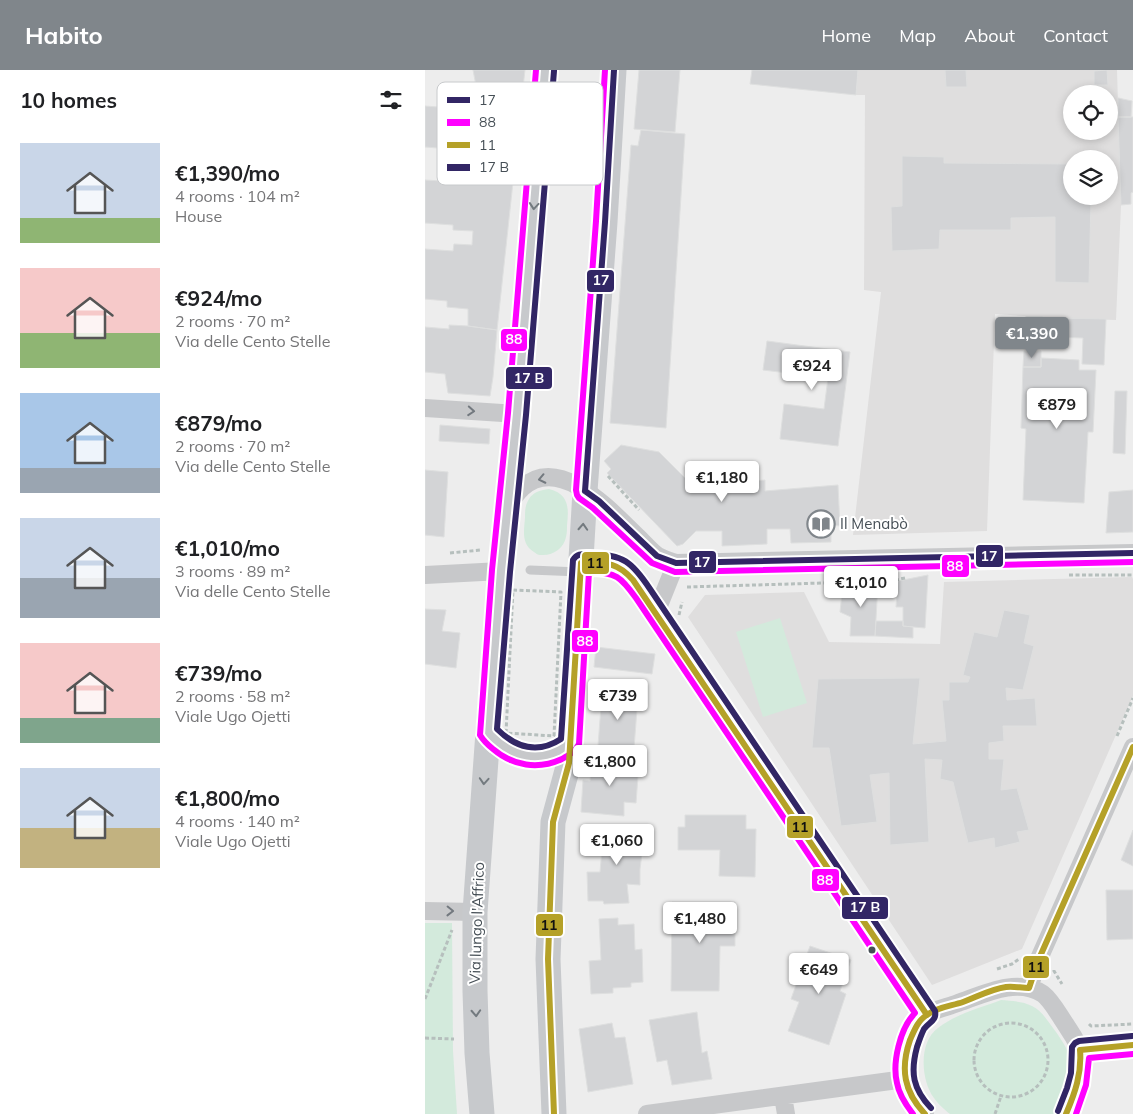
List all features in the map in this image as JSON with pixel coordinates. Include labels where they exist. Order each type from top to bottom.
[{"type":"main road","points":[[554,1114],[548,959],[553,822],[569,763],[613,73]]},
{"type":"main road","name":"Via lungo l'Affrico","points":[[482,1114],[477,1053],[475,912],[501,571],[517,414],[536,185]]},
{"type":"street","points":[[425,408],[517,414]]},
{"type":"street","points":[[508,507],[523,487],[532,481],[545,477],[559,478],[585,491],[599,501],[657,556],[675,563],[1133,552]]},
{"type":"street","points":[[655,613],[675,563]]},
{"type":"street","points":[[581,567],[611,564],[623,570],[630,577],[927,1015]]},
{"type":"street","points":[[425,576],[501,571]]},
{"type":"street","points":[[488,732],[505,749],[520,755],[547,755],[558,751],[570,743]]},
{"type":"street","points":[[1029,988],[1038,961],[1133,747]]},
{"type":"street","points":[[425,911],[475,912]]},
{"type":"street","points":[[925,1114],[915,1102],[905,1079],[906,1056],[917,1024],[927,1015],[994,990],[1012,987],[1029,988],[1043,995],[1070,1031],[1080,1050],[1079,1075],[1066,1114]]},
{"type":"street","points":[[1080,1050],[1133,1045]]},
{"type":"street","points":[[647,1114],[905,1079]]},
{"type":"street","points":[[783,1096],[785,1114]]},
{"type":"lane","points":[[530,570],[581,567]]},
{"type":"path","points":[[607,475],[644,515]]},
{"type":"path","points":[[1061,575],[1133,575]]},
{"type":"path","points":[[686,587],[891,581],[909,577]]},
{"type":"path","points":[[513,590],[561,592],[553,736],[506,733],[513,590]]},
{"type":"path","points":[[425,998],[454,925]]},
{"type":"path","points":[[1003,1024],[1020,1024],[1036,1033],[1042,1040],[1048,1059],[1047,1068],[1043,1078],[1030,1092],[1021,1096],[1001,1096],[994,1093],[981,1082],[975,1067],[975,1051],[983,1036],[995,1027],[1003,1024]]},
{"type":"path","points":[[1091,1026],[1133,1024]]},
{"type":"path","points":[[425,1038],[458,1039]]},
{"type":"path","points":[[995,1114],[1001,1096]]},
{"type":"shaded area","points":[[858,70],[1117,70],[1117,85],[1063,85],[1063,140],[1118,140],[1118,104],[1121,205],[1116,320],[995,314],[987,531],[853,535],[881,292],[864,290],[865,95],[856,95]]},
{"type":"shaded area","points":[[1132,577],[1133,696],[1022,949],[932,985],[688,617],[705,595],[804,592],[829,642],[940,644],[944,582]]},
{"type":"green space","points":[[549,489],[561,494],[566,502],[568,513],[567,534],[563,545],[557,550],[550,554],[539,555],[530,549],[525,541],[525,508],[535,493]]},
{"type":"green space","points":[[780,618],[807,703],[763,717],[736,632]]},
{"type":"green space","points":[[425,923],[452,923],[453,1051],[457,1114],[425,1114]]},
{"type":"green space","points":[[1001,1000],[1025,1003],[1038,1010],[1058,1034],[1068,1052],[1070,1063],[1069,1079],[1061,1101],[1053,1114],[950,1114],[937,1102],[930,1091],[926,1082],[924,1062],[927,1042],[932,1034],[952,1019]]},
{"type":"building","points":[[473,70],[525,70],[524,82],[475,82]]},
{"type":"building","points":[[639,70],[680,70],[675,132],[634,129]]},
{"type":"building","points":[[752,70],[858,70],[856,95],[750,84]]},
{"type":"building","points":[[945,70],[966,70],[967,87],[946,87]]},
{"type":"building","points":[[1107,70],[1108,85],[1094,85],[1094,71]]},
{"type":"building","points":[[1118,98],[1132,101],[1131,117],[1118,117]]},
{"type":"building","points":[[425,106],[437,107],[437,148],[425,147]]},
{"type":"building","points":[[1118,117],[1133,117],[1133,192],[1131,193],[1131,204],[1121,205]]},
{"type":"building","points":[[641,130],[685,134],[666,428],[610,423],[631,145],[638,146]]},
{"type":"building","points":[[902,156],[944,157],[944,163],[1063,164],[1063,205],[1091,205],[1089,283],[1055,282],[1055,217],[1011,218],[1011,230],[940,230],[939,249],[892,251],[891,207],[902,206]]},
{"type":"building","points":[[425,180],[437,181],[437,185],[513,185],[497,330],[468,326],[468,309],[447,307],[447,301],[425,299],[425,249],[453,251],[454,244],[472,245],[473,231],[453,230],[453,225],[425,223]]},
{"type":"building","points":[[1026,316],[1043,316],[1043,342],[1025,341]]},
{"type":"building","points":[[1054,318],[1106,319],[1104,365],[1082,364],[1083,338],[1054,337]]},
{"type":"building","points":[[449,325],[497,330],[490,396],[448,393],[445,374],[425,372],[425,327],[449,329]]},
{"type":"building","points":[[767,341],[850,352],[838,446],[780,439],[784,404],[824,409],[828,378],[763,370]]},
{"type":"building","points":[[1024,351],[1041,351],[1041,367],[1023,367]]},
{"type":"building","points":[[1041,358],[1079,360],[1079,370],[1096,370],[1093,432],[1088,432],[1084,503],[1023,500],[1026,429],[1021,428],[1023,367],[1041,367]]},
{"type":"building","points":[[1115,391],[1127,391],[1125,454],[1113,453]]},
{"type":"building","points":[[440,425],[490,429],[489,444],[439,441]]},
{"type":"building","points":[[621,445],[659,452],[693,486],[765,480],[765,491],[838,485],[840,526],[831,525],[831,542],[791,543],[790,529],[767,529],[767,544],[722,546],[722,531],[696,531],[683,544],[677,546],[607,473],[611,469],[604,461]]},
{"type":"building","points":[[425,470],[448,472],[444,537],[425,535]]},
{"type":"building","points":[[1133,490],[1133,532],[1106,533],[1109,492]]},
{"type":"building","points":[[928,575],[925,628],[903,626],[903,607],[896,607],[898,581]]},
{"type":"building","points":[[878,583],[875,636],[850,636],[851,617],[840,612],[843,584]]},
{"type":"building","points":[[425,609],[446,610],[442,631],[460,633],[456,668],[425,664]]},
{"type":"building","points":[[1004,610],[1030,615],[1024,643],[1034,646],[1023,690],[1006,688],[1007,700],[1035,698],[1037,726],[1003,726],[1004,741],[989,743],[989,759],[1004,759],[1001,790],[1017,788],[1029,830],[1017,832],[1020,842],[995,848],[994,838],[968,843],[953,782],[940,779],[942,760],[925,759],[929,842],[890,845],[889,773],[870,775],[877,822],[841,826],[829,748],[812,748],[818,679],[920,678],[913,744],[946,741],[942,700],[949,700],[949,682],[968,682],[970,677],[963,675],[974,632],[997,637]]},
{"type":"building","points":[[876,621],[903,621],[903,626],[913,627],[913,638],[875,636]]},
{"type":"building","points":[[596,647],[655,654],[652,674],[594,667]]},
{"type":"building","points":[[602,693],[638,696],[634,748],[598,746]]},
{"type":"building","points":[[592,758],[635,761],[634,775],[638,776],[636,803],[624,802],[624,816],[581,812],[583,780],[590,781]]},
{"type":"building","points":[[685,815],[746,815],[746,829],[756,829],[755,877],[719,876],[720,850],[678,850],[678,827],[685,827]]},
{"type":"building","points":[[604,827],[645,830],[640,885],[627,884],[629,903],[604,904],[603,901],[588,901],[587,872],[600,872]]},
{"type":"building","points":[[1133,830],[1133,866],[1121,860]]},
{"type":"building","points":[[1106,890],[1133,890],[1133,939],[1107,940]]},
{"type":"building","points":[[672,902],[735,902],[735,946],[720,946],[719,991],[671,991]]},
{"type":"building","points":[[618,918],[618,925],[634,924],[635,950],[642,949],[643,982],[631,983],[631,987],[613,988],[613,993],[591,994],[589,961],[601,960],[599,919]]},
{"type":"building","points":[[810,946],[851,960],[840,991],[846,994],[829,1045],[788,1031],[799,1002],[791,999]]},
{"type":"building","points":[[697,1012],[702,1053],[707,1051],[712,1079],[672,1085],[667,1060],[657,1062],[649,1020]]},
{"type":"building","points":[[612,1023],[615,1038],[625,1037],[633,1084],[588,1092],[579,1029]]},
{"type":"transit line","name":"88","points":[[535,82],[536,70]]},
{"type":"transit line","name":"88","points":[[603,104],[605,70]]},
{"type":"transit line","name":"17","points":[[585,491],[614,70]]},
{"type":"transit line","points":[[553,82],[554,71]]},
{"type":"transit line","name":"88","points":[[527,185],[508,413],[492,570],[480,735],[487,744],[501,755],[517,763],[535,765],[553,762],[565,757],[576,749],[579,744],[589,572],[606,573],[622,581],[636,598],[915,1013],[901,1036],[896,1066],[899,1092],[913,1114]]},
{"type":"transit line","points":[[545,185],[497,729],[512,741],[527,747],[544,746],[561,739],[573,560],[580,554],[601,554],[626,561],[638,572],[650,589],[935,1011],[934,1019],[924,1029],[921,1036],[914,1065],[917,1087],[931,1108]]},
{"type":"transit line","name":"88","points":[[598,185],[576,490],[579,498],[593,508],[652,563],[675,572],[1133,562]]},
{"type":"transit line","name":"17","points":[[585,491],[599,501],[657,556],[676,563],[1133,553]]},
{"type":"transit line","name":"11","points":[[554,1114],[548,959],[553,822],[569,763],[581,563],[610,564],[621,569],[633,580],[927,1015]]},
{"type":"transit line","name":"11","points":[[925,1114],[908,1089],[905,1070],[907,1051],[917,1026],[924,1017],[935,1010],[963,1002],[989,991],[1006,987],[1029,988],[1038,961],[1133,747]]},
{"type":"transit line","points":[[1058,1111],[1071,1073],[1072,1047],[1075,1043],[1132,1036]]},
{"type":"transit line","name":"11","points":[[1066,1114],[1077,1083],[1080,1067],[1080,1050],[1133,1045]]},
{"type":"transit line","name":"88","points":[[1076,1114],[1086,1085],[1089,1058],[1133,1054]]},
{"type":"place","name":"Il Menabò","points":[[821,524]]}]
